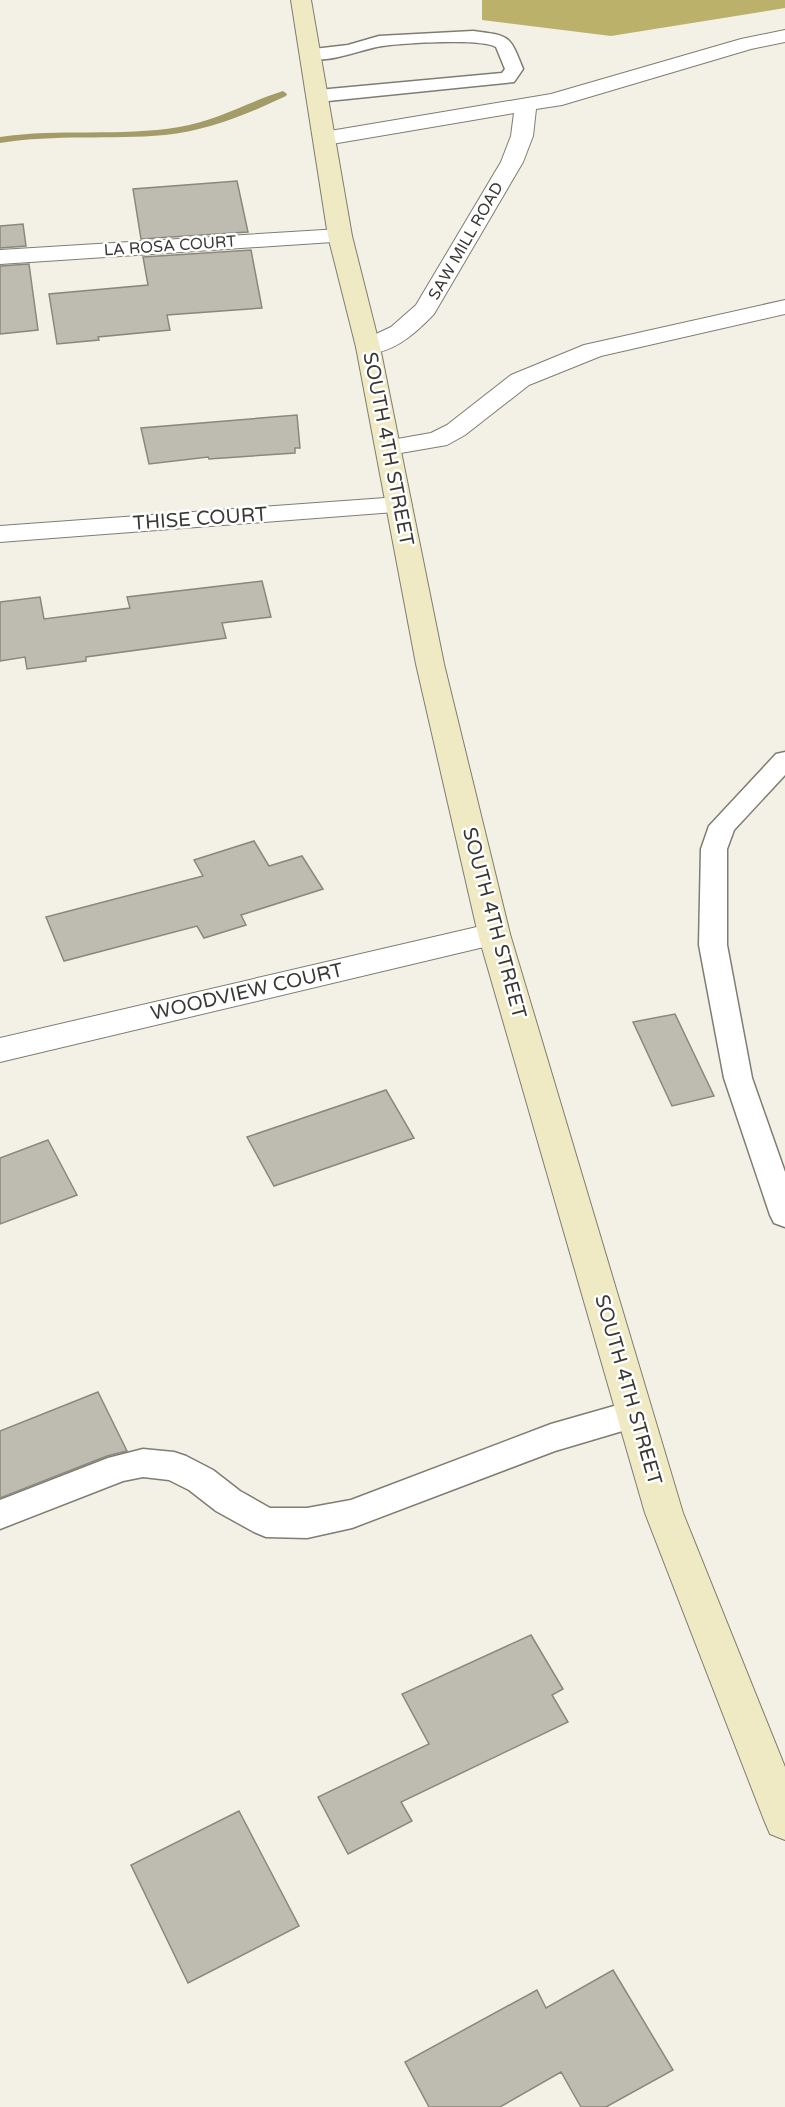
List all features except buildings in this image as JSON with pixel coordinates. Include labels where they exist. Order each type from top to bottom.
[{"type":"main road","name":"SOUTH 4TH STREET","points":[[301,0],[326,138],[340,236],[368,347],[430,664],[494,934],[663,1513],[785,1820]]},
{"type":"street","points":[[326,138],[554,100],[748,43],[785,36]]},
{"type":"street","name":"SAW MILL ROAD","points":[[368,347],[388,341],[408,329],[426,309],[512,162],[522,136],[526,105]]},
{"type":"street","name":"LA ROSA COURT","points":[[0,257],[340,236]]},
{"type":"street","points":[[389,447],[438,440],[456,430],[520,380],[593,350],[785,307]]},
{"type":"street","name":"THISE COURT","points":[[0,534],[399,505]]},
{"type":"street","name":"WOODVIEW COURT","points":[[0,1050],[494,934]]},
{"type":"lane","points":[[311,54],[350,50],[379,41],[473,36],[493,38],[504,45],[514,69],[508,78]]},
{"type":"lane","points":[[508,78],[519,90],[526,105]]},
{"type":"lane","points":[[318,96],[508,78]]},
{"type":"lane","points":[[785,760],[722,826],[714,849],[713,945],[738,1078],[785,1215]]},
{"type":"lane","points":[[0,1515],[120,1468],[143,1463],[174,1466],[201,1480],[228,1501],[266,1522],[307,1523],[352,1514],[551,1438],[635,1414]]},
{"type":"shaded area","points":[[482,0],[785,0],[785,8],[611,36],[482,20]]},
{"type":"waterway","points":[[0,140],[41,135],[180,130],[226,118],[283,94]]}]
